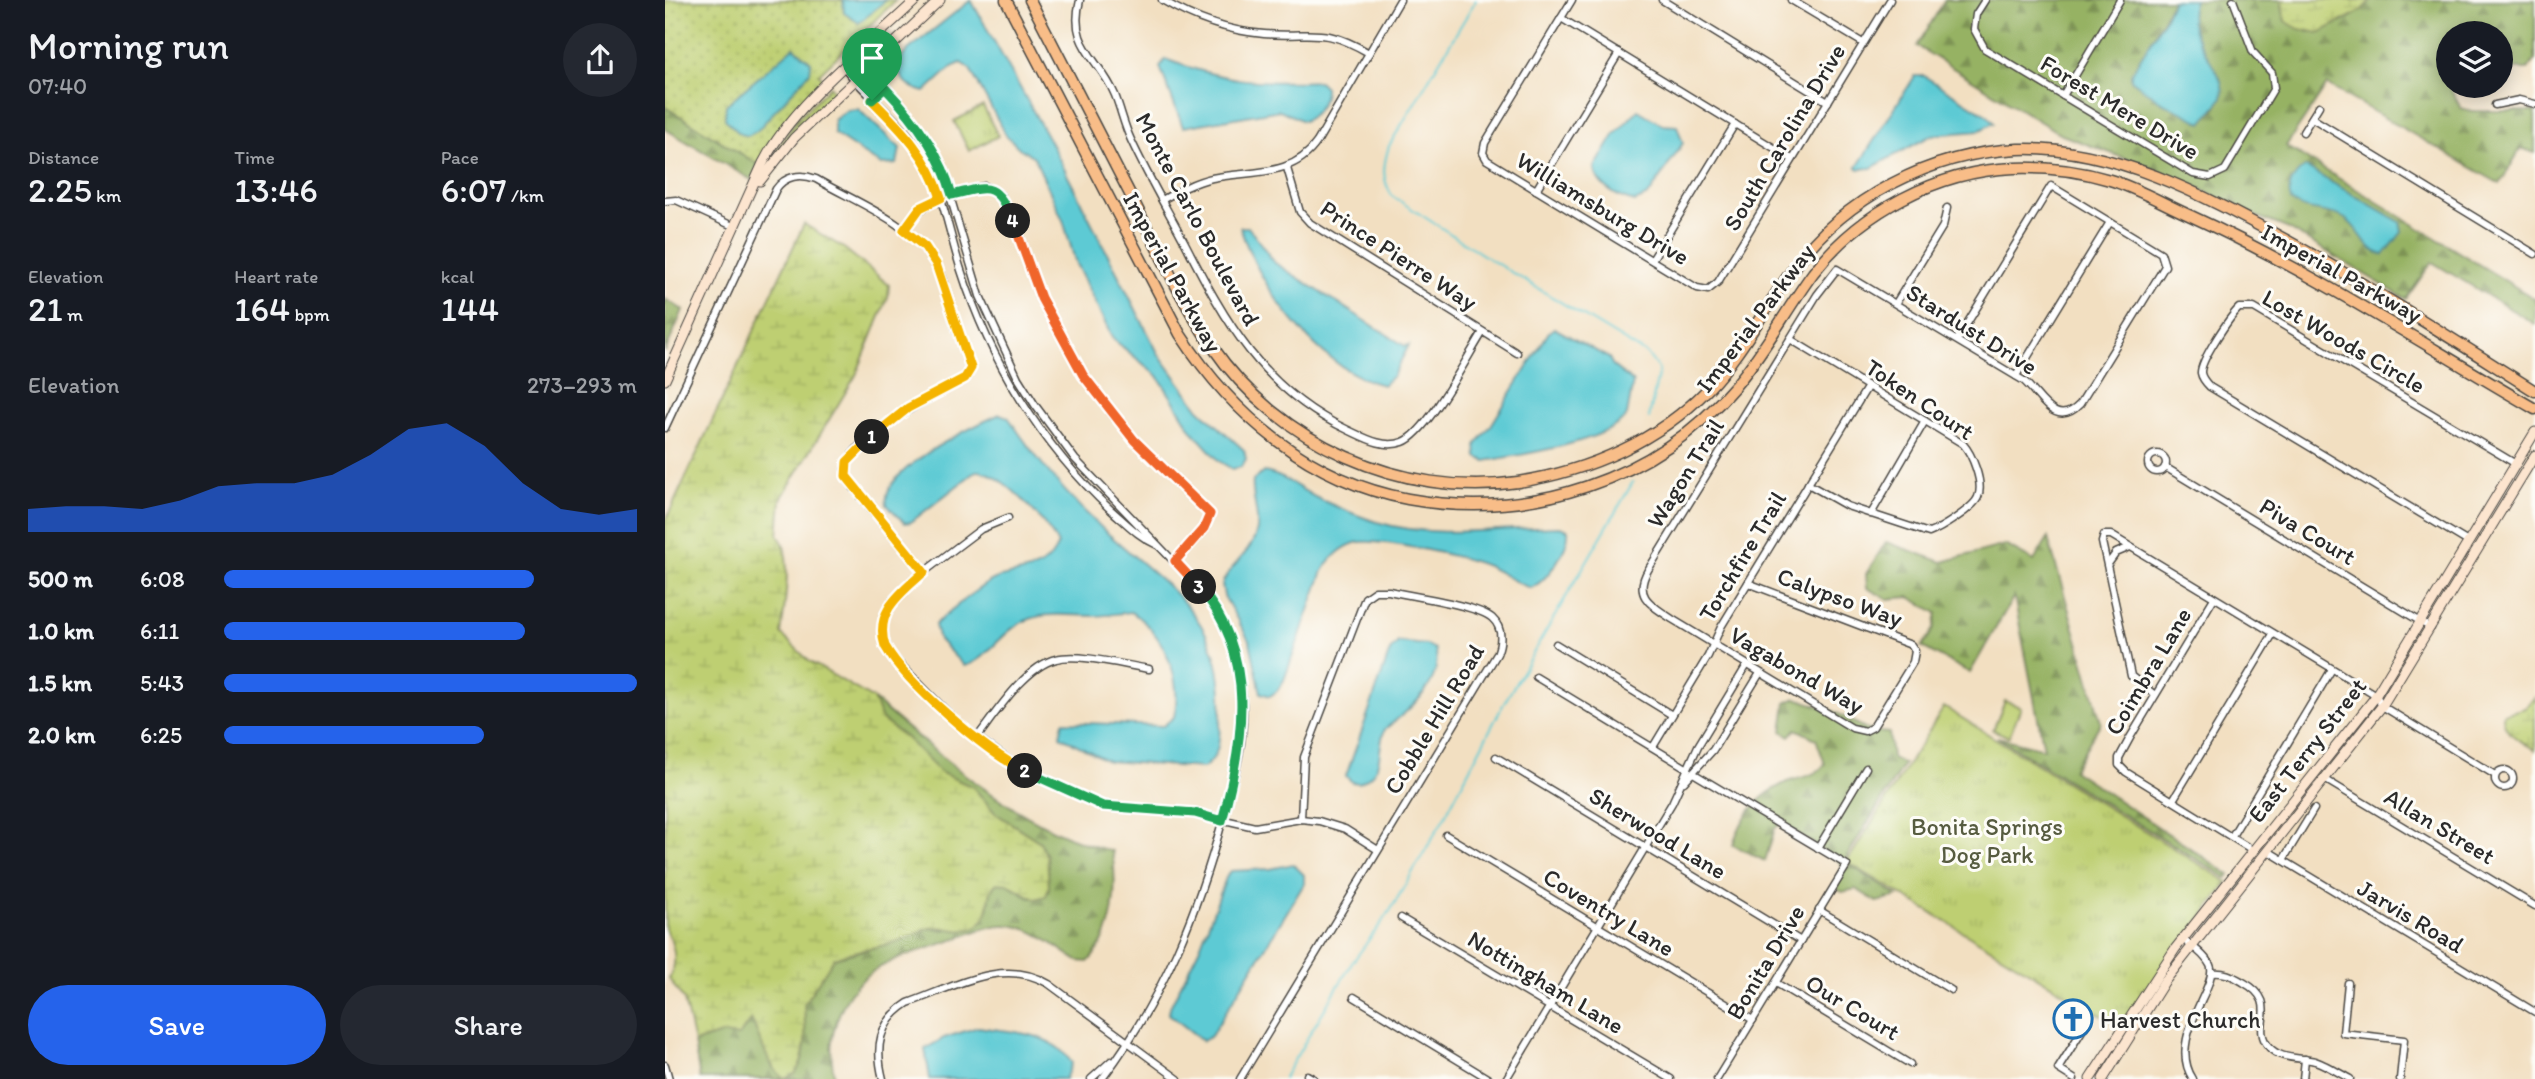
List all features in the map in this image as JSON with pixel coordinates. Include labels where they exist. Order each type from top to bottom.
[{"type":"main road","name":"Imperial Parkway","points":[[1006,0],[1180,334],[1205,373],[1233,405],[1269,437],[1349,482],[1389,495],[1434,503],[1481,506],[1526,503],[1588,487],[1625,471],[1669,446],[1704,418],[1735,386],[1815,270],[1840,242],[1881,211],[1925,188],[1968,175],[2014,168],[2071,171],[2112,180],[2225,232],[2315,279],[2535,410]]},
{"type":"main road","name":"Imperial Parkway","points":[[1030,0],[1165,264],[1213,348],[1241,383],[1279,417],[1321,444],[1368,466],[1412,479],[1459,485],[1501,484],[1548,477],[1587,466],[1629,448],[1668,423],[1707,390],[1740,349],[1796,264],[1828,228],[1866,198],[1908,175],[1963,157],[2018,149],[2072,152],[2117,162],[2238,214],[2351,276],[2535,391]]},
{"type":"street","points":[[665,380],[745,202],[781,135],[821,89],[916,0]]},
{"type":"street","points":[[745,202],[794,138],[940,0]]},
{"type":"street","name":"Monte Carlo Boulevard","points":[[1080,0],[1077,26],[1080,41],[1113,91],[1130,137],[1225,321],[1247,350],[1295,398],[1326,419],[1364,438],[1392,445],[1407,441],[1421,430],[1483,332]]},
{"type":"street","points":[[1162,0],[1181,12],[1222,27],[1267,34],[1326,33],[1369,53]]},
{"type":"street","points":[[1162,200],[1211,178],[1287,167],[1311,152],[1400,0]]},
{"type":"street","points":[[1571,0],[1561,18],[1792,159]]},
{"type":"street","points":[[1662,0],[1828,102]]},
{"type":"street","points":[[1791,0],[1863,43]]},
{"type":"street","name":"South Carolina Drive","points":[[1708,290],[1718,282],[1889,0]]},
{"type":"street","name":"Forest Mere Drive","points":[[1985,0],[1974,21],[1980,44],[2193,174],[2210,177],[2218,175],[2231,164],[2273,88],[2272,73],[2253,52],[2233,0]]},
{"type":"street","points":[[2063,96],[2120,0]]},
{"type":"street","name":"Williamsburg Drive","points":[[1561,18],[1485,143],[1483,153],[1487,160],[1536,190],[1697,288],[1708,290]]},
{"type":"street","points":[[1536,190],[1619,53]]},
{"type":"street","points":[[858,56],[900,104],[941,166],[952,195],[980,296],[1018,378],[1075,459],[1210,599],[1223,621],[1238,670],[1243,696],[1241,739],[1206,881],[1177,956],[1157,997],[1102,1079]]},
{"type":"street","points":[[845,68],[872,100],[909,136],[924,157],[941,198],[961,271],[976,311],[1016,393],[1034,421],[1082,480],[1131,528],[1159,546]]},
{"type":"street","points":[[872,100],[885,88]]},
{"type":"street","points":[[2495,106],[2519,100],[2535,104]]},
{"type":"street","points":[[888,116],[900,104]]},
{"type":"street","points":[[2303,132],[2319,106]]},
{"type":"street","points":[[2312,118],[2535,254]]},
{"type":"street","points":[[1651,260],[1735,124]]},
{"type":"street","name":"Prince Pierre Way","points":[[1287,167],[1300,212],[1310,223],[1517,352]]},
{"type":"street","points":[[665,428],[781,182],[797,176],[808,176],[904,230],[925,247],[936,264],[961,346],[969,362],[969,373],[900,414],[853,454],[845,469],[849,482],[924,572]]},
{"type":"street","points":[[1957,340],[2051,186],[2111,222],[2016,376]]},
{"type":"street","points":[[904,230],[920,208],[941,198],[984,187],[1000,195],[1019,234],[1041,298],[1083,375],[1134,440],[1210,514],[1204,528],[1175,561]]},
{"type":"street","points":[[665,201],[676,200],[734,226]]},
{"type":"street","points":[[1896,303],[1943,226],[1947,208]]},
{"type":"street","name":"Stardust Drive","points":[[1837,269],[2016,376],[2030,386],[2053,412],[2068,413],[2075,409],[2165,266],[2161,253],[2111,222]]},
{"type":"street","name":"Wagon Trail","points":[[1641,594],[1643,579],[1790,339],[1837,269]]},
{"type":"street","name":"Lost Woods Circle","points":[[2469,542],[2204,382],[2202,366],[2221,333],[2239,309],[2254,308],[2515,464]]},
{"type":"street","name":"Token Court","points":[[1790,339],[1968,450],[1978,483],[1978,497],[1962,512],[1929,533],[1837,502],[1808,484]]},
{"type":"street","name":"Torchfire Trail","points":[[1653,747],[1708,656],[1712,643],[1868,386]]},
{"type":"street","points":[[1871,514],[1925,421]]},
{"type":"street","name":"East Terry Street","points":[[2090,1079],[2144,991],[2182,939],[2376,695],[2535,432]]},
{"type":"street","points":[[2103,1079],[2148,1006],[2192,946],[2382,706],[2535,455]]},
{"type":"street","name":"Piva Court","points":[[2165,467],[2431,628]]},
{"type":"street","points":[[1008,519],[981,529],[924,572],[889,606],[882,625],[883,638],[897,661],[976,739],[1021,769],[1098,805],[1195,813],[1255,827],[1301,819],[1337,826],[1378,850]]},
{"type":"street","points":[[2155,695],[2131,677],[2102,542],[2104,536],[2111,535],[2376,695],[2382,706],[2495,775]]},
{"type":"street","points":[[2444,607],[2447,593],[2470,551],[2469,542]]},
{"type":"street","points":[[2108,565],[2116,553],[2130,547]]},
{"type":"street","name":"Calypso Way","points":[[1748,583],[1906,642],[1915,651],[1913,662],[1888,705],[1873,727],[1865,731]]},
{"type":"street","name":"Cobble Hill Road","points":[[1240,1079],[1497,654],[1501,641],[1500,629],[1493,619],[1484,613],[1389,591],[1375,592],[1365,598],[1304,757],[1301,819]]},
{"type":"street","name":"Vagabond Way","points":[[1641,594],[1646,602],[1759,673],[1852,728],[1865,731]]},
{"type":"street","name":"Coimbra Lane","points":[[2173,800],[2126,772],[2119,765],[2119,758],[2214,598]]},
{"type":"street","points":[[2254,850],[2173,800],[2273,634]]},
{"type":"street","points":[[1556,644],[1672,715]]},
{"type":"street","points":[[976,739],[1010,695],[1048,662],[1068,657],[1149,669]]},
{"type":"street","points":[[1691,771],[1698,746],[1747,665]]},
{"type":"street","points":[[2232,836],[2332,669]]},
{"type":"street","points":[[1506,1079],[1691,771],[1713,750],[1759,673]]},
{"type":"street","points":[[1536,677],[1818,848],[1866,768]]},
{"type":"street","name":"Sherwood Lane","points":[[1496,757],[1801,941]]},
{"type":"street","name":"Allan Street","points":[[2326,780],[2535,906]]},
{"type":"street","points":[[2283,860],[2314,809]]},
{"type":"street","name":"Coventry Lane","points":[[1445,835],[1753,1020]]},
{"type":"street","name":"Bonita Drive","points":[[1717,1079],[1847,865],[1818,848]]},
{"type":"street","name":"Jarvis Road","points":[[2268,851],[2535,1012]]},
{"type":"street","points":[[1819,910],[1951,990]]},
{"type":"street","name":"Nottingham Lane","points":[[1401,918],[1671,1079]]},
{"type":"street","points":[[2182,939],[2210,966],[2212,973],[2197,1005],[2187,1038],[2186,1064],[2193,1079]]},
{"type":"street","points":[[883,1079],[878,1059],[878,1043],[883,1029],[895,1012],[908,1003],[1001,972],[1037,977],[1178,1079]]},
{"type":"street","points":[[2212,973],[2228,974],[2259,993],[2264,1002],[2263,1031],[2267,1046],[2283,1056],[2321,1063],[2350,1079]]},
{"type":"street","name":"Our Court","points":[[1776,983],[1910,1064]]},
{"type":"street","points":[[2348,983],[2343,1033],[2404,1040],[2400,1079]]},
{"type":"street","points":[[1354,997],[1489,1079]]},
{"type":"street","points":[[2074,1079],[2058,1069],[2088,1021]]},
{"type":"street","points":[[1091,1079],[1116,1057]]},
{"type":"street","points":[[2303,1079],[2305,1059]]},
{"type":"street","points":[[665,1065],[669,1079]]},
{"type":"street","points":[[1307,1075],[1314,1079]]},
{"type":"green space","points":[[665,0],[896,0],[819,74],[825,81],[759,165],[665,107]]},
{"type":"green space","points":[[1945,0],[2173,0],[2131,80],[2163,102],[2214,111],[2220,95],[2220,82],[2193,33],[2191,18],[2194,0],[2281,0],[2285,21],[2309,32],[2343,21],[2359,12],[2371,0],[2535,0],[2535,60],[2527,69],[2513,69],[2513,21],[2436,21],[2436,98],[2455,98],[2461,108],[2472,111],[2535,111],[2535,153],[2521,148],[2500,184],[2327,85],[2286,146],[2535,299],[2535,324],[2432,262],[2406,299],[2289,229],[2251,214],[2183,180],[2062,135],[1917,46]]},
{"type":"green space","points":[[2281,0],[2371,0],[2361,11],[2319,33],[2299,29],[2285,21]]},
{"type":"green space","points":[[830,86],[836,94],[792,136],[766,166],[799,118]]},
{"type":"green space","points":[[983,106],[998,136],[969,151],[954,121]]},
{"type":"green space","points":[[665,107],[759,165],[752,180],[665,129]]},
{"type":"green space","points":[[804,224],[845,249],[889,285],[888,297],[856,375],[781,499],[778,536],[783,543],[787,567],[781,634],[809,661],[873,699],[882,720],[906,738],[941,773],[973,787],[995,813],[1040,842],[1047,856],[1049,887],[1046,896],[1035,899],[1008,884],[997,883],[991,892],[985,918],[974,928],[963,931],[937,927],[898,941],[834,958],[804,1004],[805,1040],[802,1058],[795,1074],[784,1079],[768,1059],[751,1019],[739,1036],[721,1034],[694,1043],[684,1000],[669,979],[674,960],[673,947],[665,929],[665,522]]},
{"type":"green space","points":[[665,299],[683,310],[665,352]]},
{"type":"green space","points":[[2048,538],[2101,722],[2073,770],[2230,875],[2227,878],[1997,737],[2044,749],[2014,596],[1970,673],[1922,647],[1934,629],[1937,613],[1909,597],[1887,599],[1867,588],[1866,574],[1886,542],[1942,562],[2005,545],[2034,561]]},
{"type":"green space","points":[[2535,697],[2535,750],[2509,732],[2503,721],[2503,714],[2525,708]]},
{"type":"green space","points":[[1796,698],[1833,711],[1870,731],[1889,733],[1892,758],[1904,764],[1844,861],[1898,896],[1877,902],[1856,889],[1842,892],[1836,888],[1843,868],[1840,862],[1782,823],[1775,828],[1765,861],[1733,845],[1741,825],[1759,801],[1775,788],[1812,774],[1825,764],[1816,739],[1796,729],[1790,736],[1782,731],[1786,703]]},
{"type":"green space","points":[[873,699],[955,767],[1016,810],[1079,841],[1112,851],[1115,880],[1109,925],[1097,951],[1088,962],[1078,961],[1033,932],[1013,925],[1003,925],[979,930],[882,966],[858,984],[840,1012],[831,1045],[835,1079],[787,1079],[795,1073],[803,1055],[804,1004],[834,958],[905,939],[929,928],[946,930],[988,910],[991,890],[997,883],[1008,884],[1030,898],[1048,892],[1047,856],[1040,842],[995,813],[973,787],[941,773],[906,738],[882,720]]},
{"type":"green space","points":[[2005,701],[2021,707],[2009,737],[1993,730]]},
{"type":"green space","name":"Bonita Springs Dog Park","points":[[1944,707],[2228,882],[2121,1027],[1847,862]]},
{"type":"green space","points":[[751,1019],[773,1068],[784,1079],[700,1079],[694,1043],[721,1034],[739,1036]]},
{"type":"water","points":[[843,0],[886,0],[859,23],[844,13]]},
{"type":"water","points":[[971,0],[1051,143],[1158,353],[1199,409],[1244,450],[1246,459],[1241,467],[1232,469],[1219,461],[1193,432],[1158,376],[1113,339],[1076,264],[1063,220],[1034,157],[1019,148],[1006,135],[970,69],[961,63],[952,67],[925,92],[910,86],[900,75],[896,65],[908,50]]},
{"type":"water","points":[[2173,0],[2194,0],[2191,15],[2193,28],[2222,86],[2222,98],[2202,123],[2158,100],[2131,80],[2131,74]]},
{"type":"water","points":[[794,47],[811,62],[810,72],[757,131],[748,136],[740,134],[725,119],[726,105]]},
{"type":"water","points":[[1165,59],[1205,72],[1241,79],[1276,82],[1319,81],[1325,87],[1324,98],[1315,112],[1303,121],[1280,110],[1183,127],[1160,67]]},
{"type":"water","points":[[1915,76],[1924,76],[1988,116],[1994,123],[1978,131],[1932,135],[1871,168],[1859,169],[1857,167]]},
{"type":"water","points":[[858,109],[900,148],[897,164],[881,165],[834,134],[834,120],[847,110]]},
{"type":"water","points":[[1638,110],[1663,125],[1677,126],[1683,143],[1648,196],[1635,202],[1622,198],[1603,185],[1595,167],[1615,134]]},
{"type":"water","points":[[2305,167],[2400,222],[2402,232],[2384,255],[2372,249],[2355,227],[2344,218],[2291,201],[2289,191],[2292,182]]},
{"type":"water","points":[[1240,227],[1248,227],[1275,263],[1405,346],[1409,345],[1393,376],[1383,385],[1359,376],[1336,362],[1315,344],[1295,323],[1261,275]]},
{"type":"water","points":[[1554,328],[1609,358],[1613,366],[1633,382],[1627,415],[1617,425],[1583,440],[1518,456],[1485,461],[1477,457],[1476,445]]},
{"type":"water","points":[[1000,414],[1008,417],[1041,462],[1078,505],[1174,592],[1192,612],[1206,635],[1216,660],[1221,690],[1218,744],[1212,760],[1203,768],[1108,761],[1060,736],[1063,722],[1163,726],[1174,717],[1176,688],[1168,658],[1153,632],[1131,612],[1098,616],[1037,617],[1019,624],[979,659],[964,666],[939,640],[935,625],[955,607],[995,579],[1040,566],[1053,554],[1058,544],[1044,523],[1022,499],[986,473],[976,471],[911,522],[905,523],[887,505],[888,492],[912,464],[970,428]]},
{"type":"water","points":[[1264,472],[1285,479],[1317,498],[1347,511],[1399,527],[1422,531],[1468,532],[1560,527],[1568,530],[1568,537],[1556,563],[1544,579],[1531,588],[1488,567],[1455,556],[1380,543],[1350,545],[1336,554],[1323,571],[1284,680],[1270,696],[1261,693],[1250,642],[1224,596],[1222,584],[1255,537],[1257,523],[1253,480]]},
{"type":"water","points":[[1398,642],[1427,645],[1435,649],[1435,673],[1430,685],[1414,705],[1385,729],[1379,760],[1373,772],[1359,783],[1352,782],[1346,776],[1390,651]]},
{"type":"water","points":[[1293,864],[1304,875],[1304,884],[1211,1036],[1203,1041],[1169,1014],[1200,947],[1226,878],[1230,871],[1270,869]]},
{"type":"water","points":[[978,1027],[1017,1032],[1053,1044],[1072,1063],[1065,1079],[930,1079],[925,1049],[944,1038]]},
{"type":"waterway","points":[[1476,0],[1389,146],[1384,171],[1388,189],[1392,196],[1491,260],[1648,355],[1659,370],[1649,418]]},
{"type":"waterway","points":[[1283,1079],[1352,963],[1390,911],[1444,818],[1503,705],[1633,482]]},
{"type":"place","name":"Harvest Church","points":[[2073,1019]]},
{"type":"route","points":[[885,88],[907,111],[941,166],[952,195],[984,187],[992,188],[1000,195],[1019,234],[1041,298],[1083,375],[1105,407],[1134,440],[1210,514],[1209,522],[1175,561],[1210,599],[1223,621],[1232,646],[1243,696],[1241,739],[1222,821],[1195,813],[1103,806],[1021,769],[997,755],[960,725],[885,646],[882,625],[885,612],[893,600],[924,572],[849,482],[845,469],[847,462],[889,422],[908,408],[965,378],[971,368],[961,346],[936,264],[925,247],[904,230],[915,212],[927,203],[941,198],[937,184],[924,157],[909,136],[872,100],[885,88]]}]
